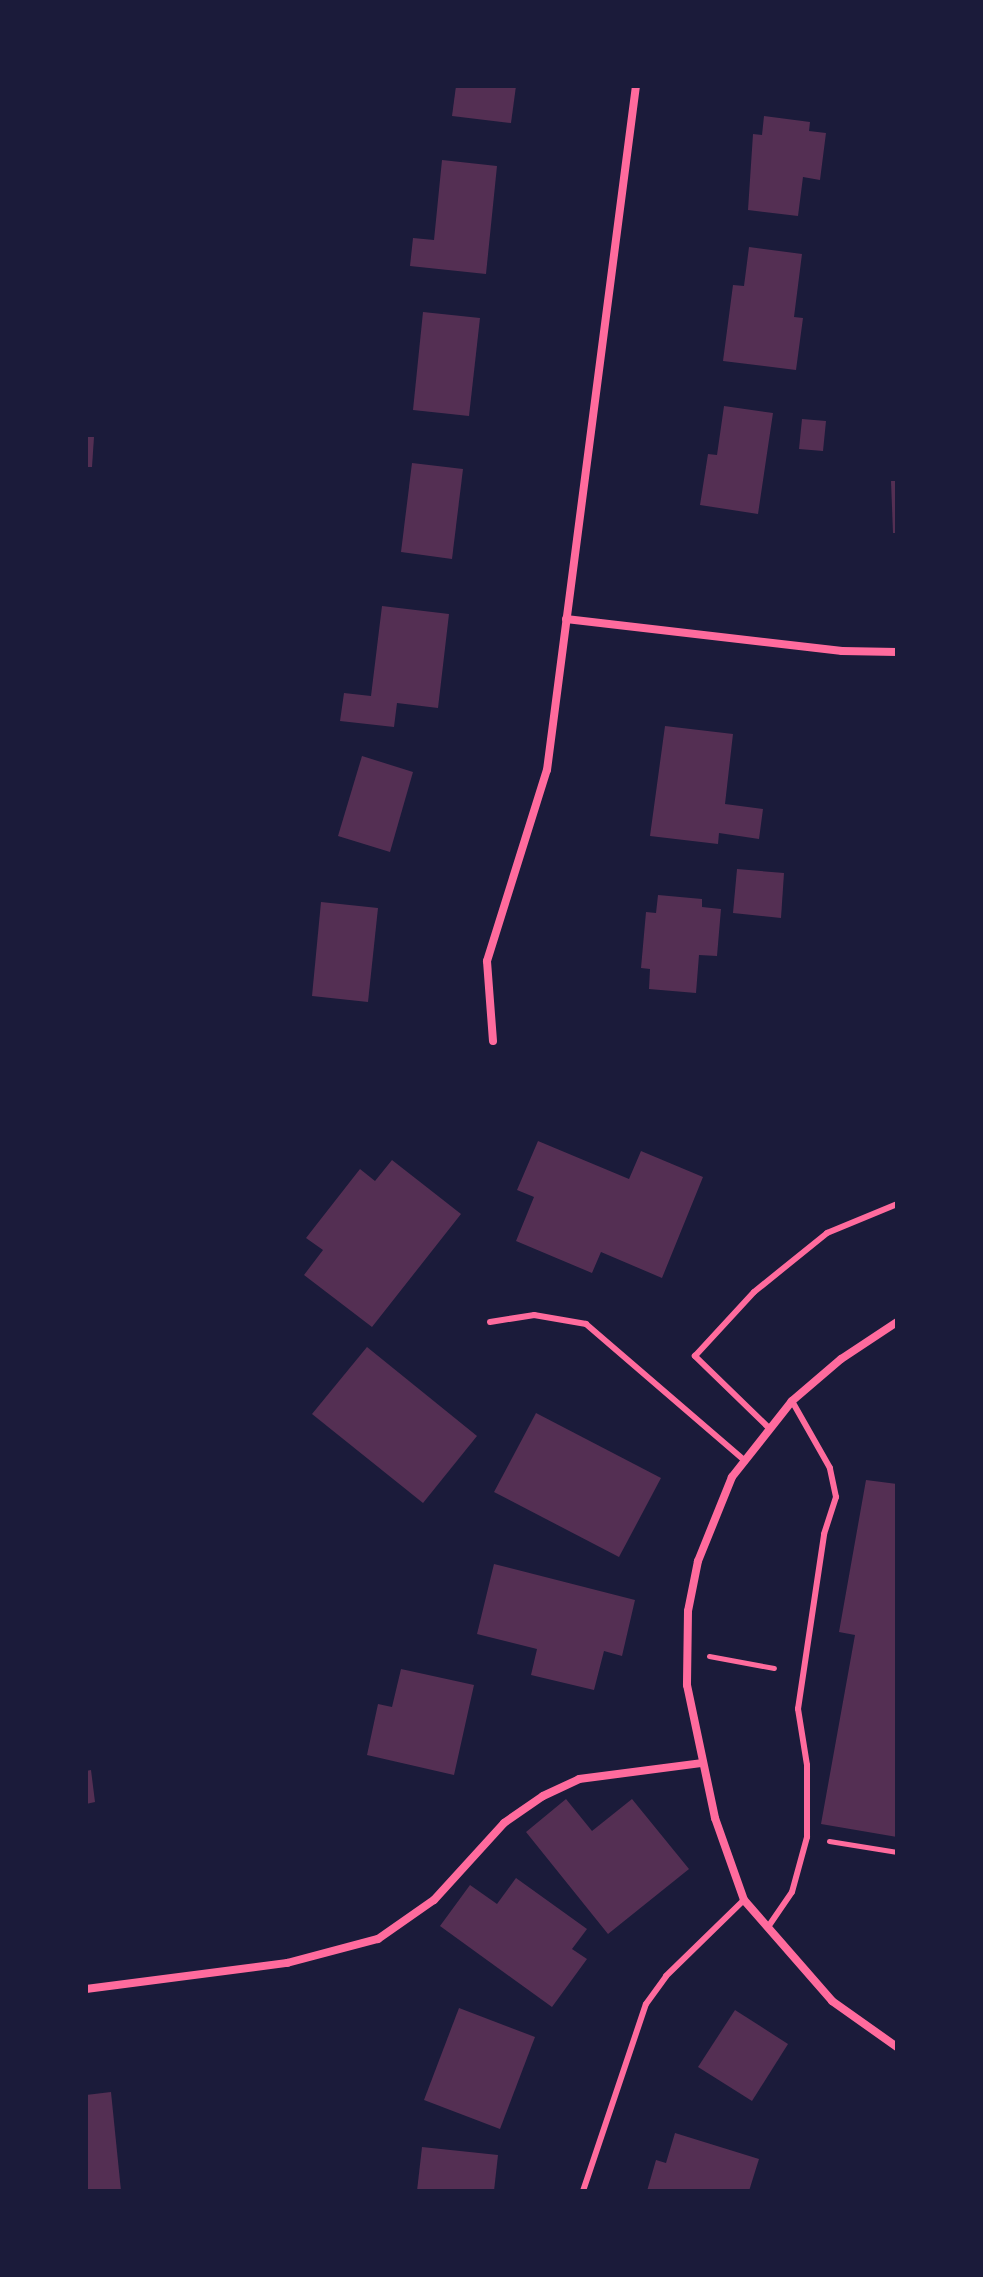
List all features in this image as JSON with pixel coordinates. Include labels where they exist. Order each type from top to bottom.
[{"type":"street","points":[[493,1041],[487,961],[541,796],[636,86]]},
{"type":"street","points":[[566,619],[842,651],[897,652]]},
{"type":"street","points":[[897,1322],[841,1359],[792,1401],[732,1477],[698,1561],[688,1611],[687,1685],[715,1818],[744,1900],[832,2001],[897,2047]]},
{"type":"street","points":[[86,1989],[287,1963],[378,1939],[434,1900],[504,1823],[543,1796],[579,1779],[703,1763]]},
{"type":"lane","points":[[770,1429],[695,1356],[754,1292],[827,1233],[897,1204]]},
{"type":"lane","points":[[490,1322],[534,1315],[586,1324],[745,1461]]},
{"type":"lane","points":[[768,1927],[792,1892],[807,1837],[807,1765],[798,1709],[824,1534],[836,1497],[830,1468],[792,1401]]},
{"type":"lane","points":[[583,2191],[646,2004],[666,1976],[744,1900]]},
{"type":"path","points":[[708,1656],[774,1668]]},
{"type":"path","points":[[824,1840],[897,1852]]},
{"type":"building","points":[[456,86],[516,86],[511,123],[452,116]]},
{"type":"building","points":[[764,116],[810,122],[809,131],[826,133],[820,180],[803,177],[798,216],[748,210],[753,134],[762,135]]},
{"type":"building","points":[[442,160],[497,166],[486,274],[410,266],[413,238],[434,240]]},
{"type":"building","points":[[749,247],[802,254],[794,317],[803,318],[796,370],[723,361],[733,285],[744,286]]},
{"type":"building","points":[[423,312],[480,318],[469,416],[413,410]]},
{"type":"building","points":[[724,406],[773,413],[758,514],[700,505],[708,454],[717,455]]},
{"type":"building","points":[[802,419],[826,421],[823,451],[799,449]]},
{"type":"building","points":[[86,437],[94,437],[92,467],[86,467]]},
{"type":"building","points":[[412,463],[463,469],[452,559],[401,552]]},
{"type":"building","points":[[891,481],[897,481],[897,533],[893,533]]},
{"type":"building","points":[[382,606],[449,614],[438,708],[397,703],[394,727],[340,721],[344,693],[371,696]]},
{"type":"building","points":[[665,726],[733,734],[725,804],[763,809],[759,839],[719,833],[718,844],[650,836]]},
{"type":"building","points":[[362,756],[413,772],[390,852],[338,836]]},
{"type":"building","points":[[737,869],[784,873],[781,918],[733,913]]},
{"type":"building","points":[[658,895],[702,899],[702,907],[721,909],[717,956],[699,955],[696,993],[649,989],[650,969],[641,968],[646,912],[656,913]]},
{"type":"building","points":[[321,902],[378,908],[368,1002],[312,996]]},
{"type":"building","points":[[538,1141],[629,1179],[641,1151],[703,1177],[662,1278],[601,1252],[592,1273],[516,1241],[534,1197],[517,1190]]},
{"type":"building","points":[[392,1160],[461,1214],[372,1327],[304,1275],[323,1250],[306,1238],[360,1169],[375,1181]]},
{"type":"building","points":[[367,1347],[477,1436],[423,1503],[312,1414]]},
{"type":"building","points":[[536,1413],[661,1478],[619,1557],[494,1492]]},
{"type":"building","points":[[866,1480],[897,1484],[897,1837],[821,1824],[855,1635],[839,1632]]},
{"type":"building","points":[[494,1564],[635,1600],[622,1656],[604,1651],[594,1690],[531,1675],[537,1649],[477,1634]]},
{"type":"building","points":[[401,1669],[474,1685],[454,1775],[367,1755],[378,1704],[392,1707]]},
{"type":"building","points":[[91,1770],[95,1802],[86,1804],[86,1771]]},
{"type":"building","points":[[566,1799],[592,1831],[632,1799],[689,1869],[608,1934],[526,1832]]},
{"type":"building","points":[[516,1878],[587,1929],[572,1949],[587,1959],[552,2007],[440,1926],[470,1885],[497,1904]]},
{"type":"building","points":[[459,2008],[535,2037],[500,2129],[424,2100]]},
{"type":"building","points":[[735,2010],[788,2044],[752,2101],[698,2067]]},
{"type":"building","points":[[111,2092],[121,2191],[86,2191],[86,2095]]},
{"type":"building","points":[[675,2133],[759,2159],[749,2191],[647,2191],[656,2160],[666,2163]]},
{"type":"building","points":[[422,2147],[498,2155],[494,2191],[417,2191]]}]
